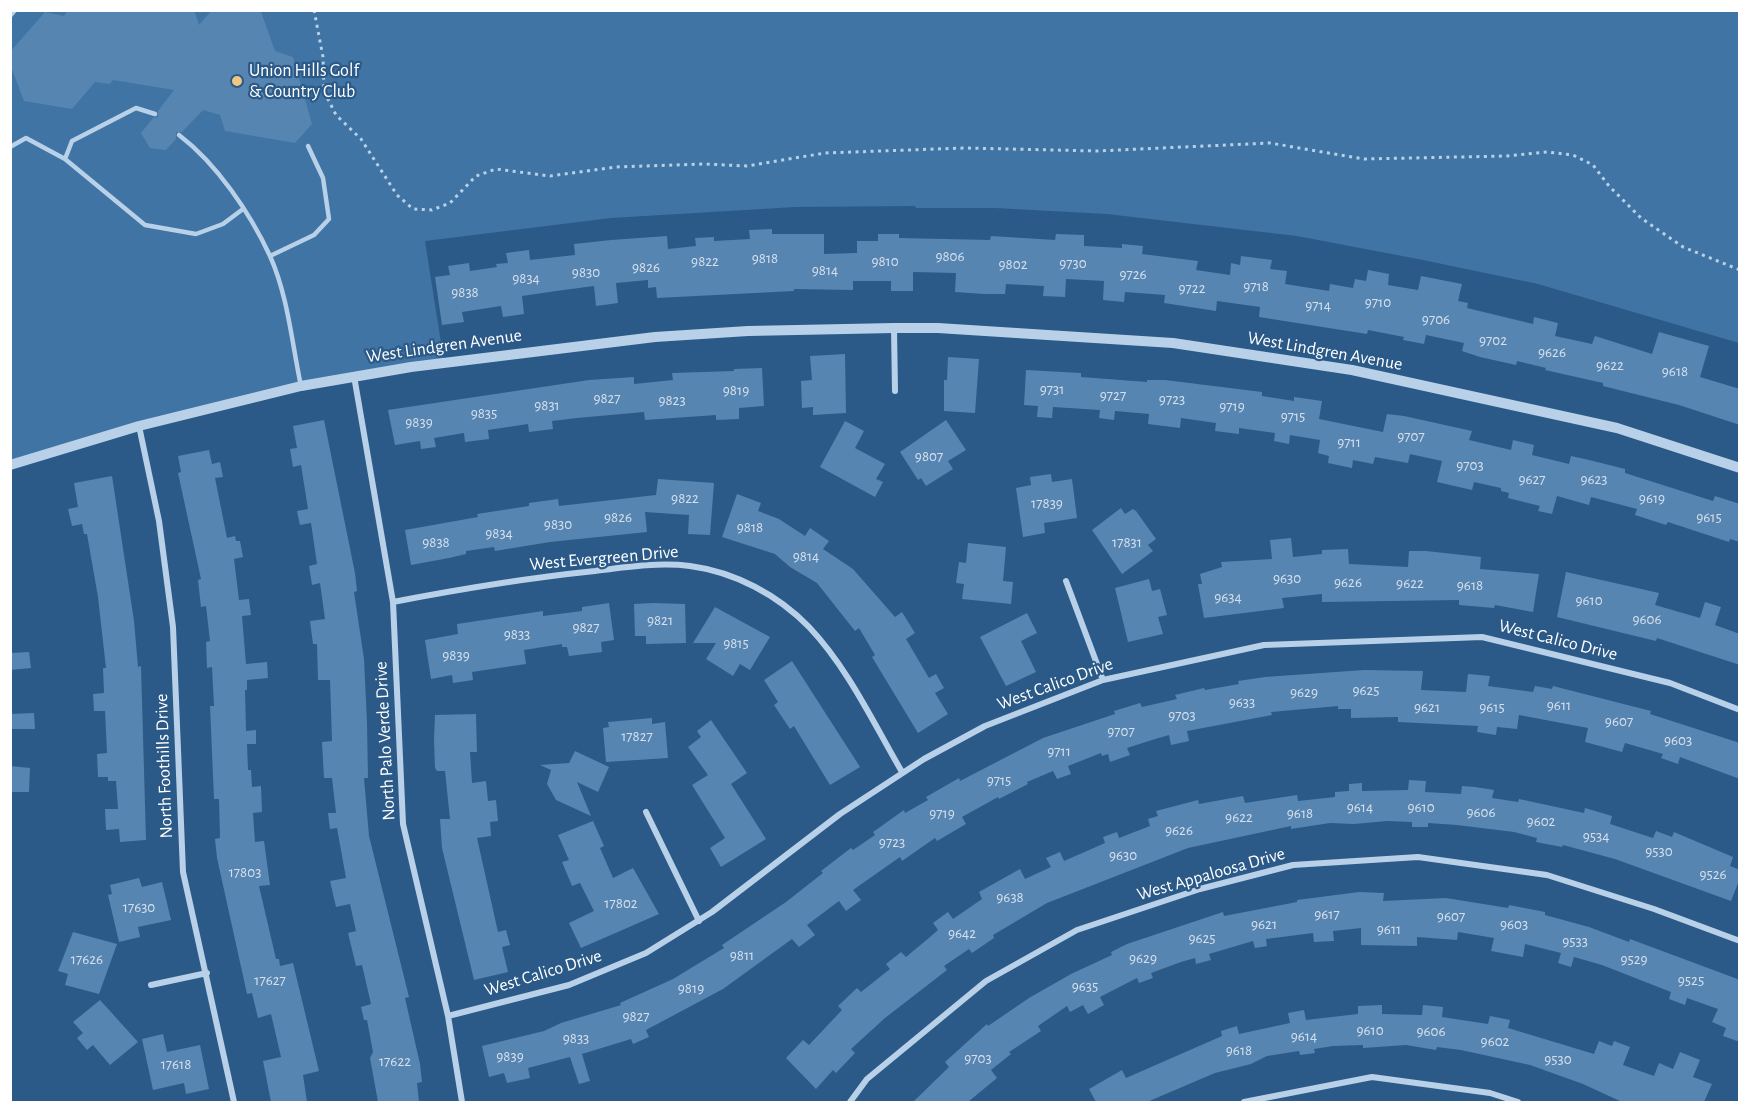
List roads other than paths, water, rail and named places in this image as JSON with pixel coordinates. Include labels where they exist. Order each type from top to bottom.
[{"type":"street","points":[[894,328],[895,391]]},
{"type":"street","name":"West Lindgren Avenue","points":[[10,465],[139,426],[301,386],[488,356],[628,339],[748,331],[938,328],[1173,343],[1352,370],[1617,428],[1740,468]]},
{"type":"street","name":"North Palo Verde Drive","points":[[354,376],[393,602],[403,824],[448,1016],[462,1102]]},
{"type":"street","name":"North Foothills Drive","points":[[139,426],[159,521],[173,627],[183,872],[234,1102]]},
{"type":"street","name":"West Evergreen Drive","points":[[393,602],[500,583],[639,566],[689,566],[730,575],[774,598],[810,628],[835,660],[902,772]]},
{"type":"street","points":[[1066,581],[1102,680]]},
{"type":"street","name":"West Calico Drive","points":[[448,1016],[526,997],[588,978],[646,953],[699,921],[840,814],[902,772],[985,726],[1102,680],[1264,645],[1482,637],[1670,683],[1740,710]]},
{"type":"street","points":[[646,812],[699,921]]},
{"type":"street","name":"West Appaloosa Drive","points":[[850,1102],[867,1079],[986,981],[1077,930],[1200,889],[1293,865],[1418,858],[1547,875],[1654,909],[1740,941]]},
{"type":"street","points":[[151,985],[207,973]]},
{"type":"street","points":[[1244,1102],[1372,1077],[1490,1093],[1518,1102]]},
{"type":"lane","points":[[10,16],[15,10]]},
{"type":"lane","points":[[65,159],[72,141],[136,108],[155,114]]},
{"type":"lane","points":[[179,135],[196,148],[243,209],[270,256],[282,295],[301,386]]},
{"type":"lane","points":[[11,146],[26,138],[65,159],[145,225],[196,234],[223,224],[243,209]]},
{"type":"lane","points":[[270,256],[314,235],[329,219],[323,177],[308,146]]},
{"type":"place","name":"Union Hills Golf & Country Club","points":[[237,81]]}]
